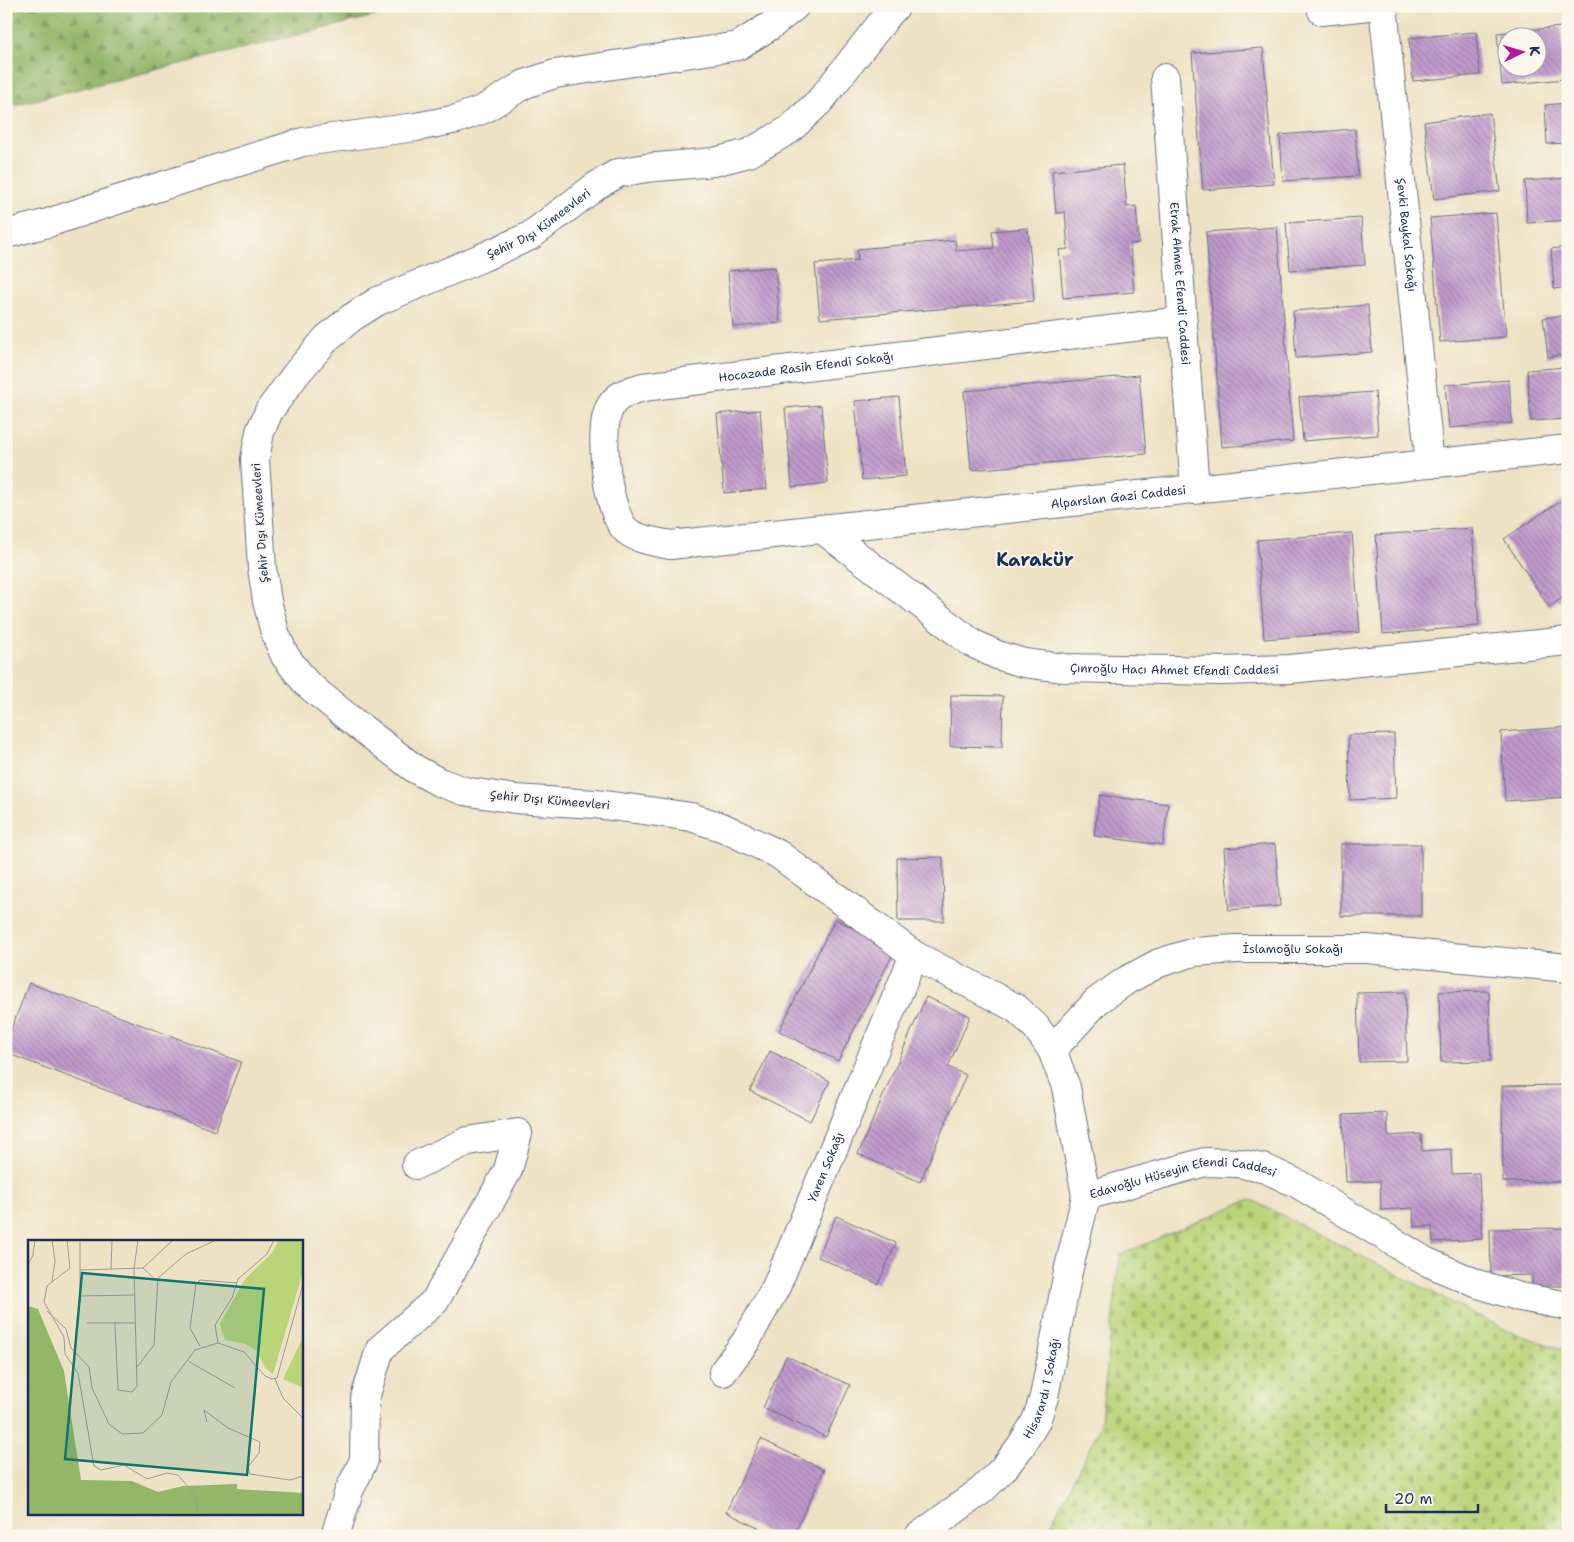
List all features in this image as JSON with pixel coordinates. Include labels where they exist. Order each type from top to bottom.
[{"type":"street","points":[[6,234],[48,223],[304,142],[457,119],[484,109],[525,84],[555,74],[738,46],[770,26],[795,6]]},
{"type":"street","name":"Şehir Dışı Kümeevleri","points":[[896,6],[820,101],[789,130],[749,153],[714,162],[646,168],[618,173],[596,186],[530,236],[378,301],[352,318],[327,338],[296,374],[269,411],[260,432],[254,458],[262,568],[267,602],[275,633],[285,656],[306,683],[415,769],[439,782],[464,791],[515,799],[595,804],[643,810],[691,817],[724,828],[778,854],[914,956]]},
{"type":"street","points":[[1322,10],[1368,6]]},
{"type":"street","name":"Şevki Baykal Sokağı","points":[[1383,6],[1430,464]]},
{"type":"street","name":"Etrak Ahmet Efendi Caddesi","points":[[1165,78],[1195,490]]},
{"type":"street","name":"Hocazade Rasih Efendi Sokağı","points":[[670,545],[645,539],[627,531],[616,513],[606,476],[604,430],[609,409],[624,393],[643,388],[1182,321]]},
{"type":"street","name":"Alparslan Gazi Caddesi","points":[[670,545],[1568,449]]},
{"type":"street","name":"Çınroğlu Hacı Ahmet Efendi Caddesi","points":[[822,529],[972,643],[1024,663],[1064,668],[1222,671],[1290,669],[1567,640]]},
{"type":"street","name":"İslamoğlu Sokağı","points":[[1052,1050],[1097,1001],[1127,980],[1160,963],[1194,952],[1236,949],[1367,949],[1568,968]]},
{"type":"street","name":"Edavoğlu Hüseyin Efendi Caddesi","points":[[914,956],[1016,1008],[1036,1028],[1052,1050],[1066,1087],[1086,1196],[1205,1162],[1238,1163],[1266,1169],[1298,1184],[1425,1260],[1478,1284],[1520,1297],[1568,1306]]},
{"type":"street","name":"Yaren Sokağı","points":[[723,1372],[746,1341],[776,1287],[914,956]]},
{"type":"street","points":[[335,1536],[348,1491],[364,1460],[365,1398],[380,1349],[435,1301],[508,1170],[518,1133],[468,1141],[416,1165]]},
{"type":"street","name":"Hisarardı 1 Sokağı","points":[[919,1536],[982,1490],[1004,1468],[1021,1446],[1036,1421],[1044,1397],[1068,1272],[1086,1196]]},
{"type":"green space","points":[[6,6],[415,6],[6,107]]},
{"type":"green space","points":[[1250,1199],[1510,1332],[1568,1351],[1568,1536],[1039,1536],[1048,1530],[1100,1427],[1120,1255]]},
{"type":"building","points":[[1561,27],[1565,79],[1502,85],[1501,78],[1546,78],[1546,28]]},
{"type":"building","points":[[1476,32],[1480,75],[1413,81],[1409,38]]},
{"type":"building","points":[[1263,48],[1274,184],[1203,190],[1192,53]]},
{"type":"building","points":[[1568,103],[1568,143],[1547,144],[1545,105]]},
{"type":"building","points":[[1490,113],[1500,191],[1434,199],[1424,122]]},
{"type":"building","points":[[1355,129],[1358,176],[1283,181],[1280,135]]},
{"type":"building","points":[[1123,165],[1127,207],[1136,206],[1139,243],[1130,244],[1134,292],[1063,298],[1059,250],[1068,249],[1065,212],[1056,213],[1052,171]]},
{"type":"building","points":[[1568,178],[1568,220],[1527,223],[1525,181]]},
{"type":"building","points":[[1496,213],[1506,337],[1440,342],[1430,218]]},
{"type":"building","points":[[1361,218],[1365,265],[1290,270],[1286,223]]},
{"type":"building","points":[[1277,227],[1293,441],[1222,447],[1206,232]]},
{"type":"building","points":[[1028,228],[1034,301],[820,319],[815,264],[858,260],[857,249],[955,240],[956,251],[994,248],[992,231]]},
{"type":"building","points":[[1568,247],[1568,287],[1554,289],[1551,249]]},
{"type":"building","points":[[775,267],[780,323],[733,327],[728,271]]},
{"type":"building","points":[[1368,305],[1372,352],[1296,358],[1293,311]]},
{"type":"building","points":[[1568,315],[1568,354],[1548,357],[1543,318]]},
{"type":"building","points":[[1568,367],[1568,419],[1531,421],[1527,370]]},
{"type":"building","points":[[1139,375],[1146,454],[971,470],[964,391]]},
{"type":"building","points":[[1509,380],[1512,423],[1449,428],[1445,385]]},
{"type":"building","points":[[1375,392],[1378,435],[1303,441],[1299,397]]},
{"type":"building","points":[[899,397],[906,476],[862,480],[855,401]]},
{"type":"building","points":[[821,405],[828,483],[792,487],[785,408]]},
{"type":"building","points":[[760,410],[767,489],[724,493],[717,414]]},
{"type":"building","points":[[1568,496],[1568,594],[1549,607],[1504,539]]},
{"type":"building","points":[[1472,528],[1479,626],[1383,634],[1376,535]]},
{"type":"building","points":[[1352,533],[1360,632],[1264,639],[1257,540]]},
{"type":"building","points":[[951,695],[1003,696],[1002,747],[950,746]]},
{"type":"building","points":[[1568,727],[1568,797],[1505,801],[1501,732]]},
{"type":"building","points":[[1394,734],[1396,798],[1350,800],[1348,735]]},
{"type":"building","points":[[1100,795],[1168,804],[1163,845],[1094,836]]},
{"type":"building","points":[[1275,844],[1280,906],[1229,910],[1224,848]]},
{"type":"building","points":[[1341,844],[1421,844],[1421,916],[1341,916]]},
{"type":"building","points":[[943,857],[944,921],[898,921],[897,858]]},
{"type":"building","points":[[835,919],[895,950],[838,1061],[779,1031]]},
{"type":"building","points":[[29,983],[241,1062],[215,1131],[6,1053],[6,1043]]},
{"type":"building","points":[[1489,991],[1491,1061],[1441,1062],[1439,992]]},
{"type":"building","points":[[1405,992],[1407,1061],[1359,1062],[1357,993]]},
{"type":"building","points":[[926,997],[970,1016],[948,1067],[966,1075],[920,1182],[858,1154]]},
{"type":"building","points":[[770,1051],[830,1081],[810,1121],[750,1091]]},
{"type":"building","points":[[1568,1085],[1568,1181],[1503,1182],[1502,1086]]},
{"type":"building","points":[[1387,1113],[1388,1136],[1421,1134],[1422,1151],[1451,1149],[1452,1174],[1479,1173],[1482,1239],[1433,1242],[1432,1226],[1414,1227],[1413,1208],[1381,1210],[1380,1181],[1346,1182],[1343,1115]]},
{"type":"building","points":[[836,1216],[896,1243],[878,1284],[818,1257]]},
{"type":"building","points":[[1568,1228],[1568,1286],[1532,1286],[1532,1275],[1491,1276],[1490,1229]]},
{"type":"building","points":[[786,1356],[850,1385],[826,1437],[763,1408]]},
{"type":"building","points":[[761,1439],[824,1470],[793,1536],[774,1536],[726,1512]]},
{"type":"district","name":"Karakür","points":[[1035,560]]}]
